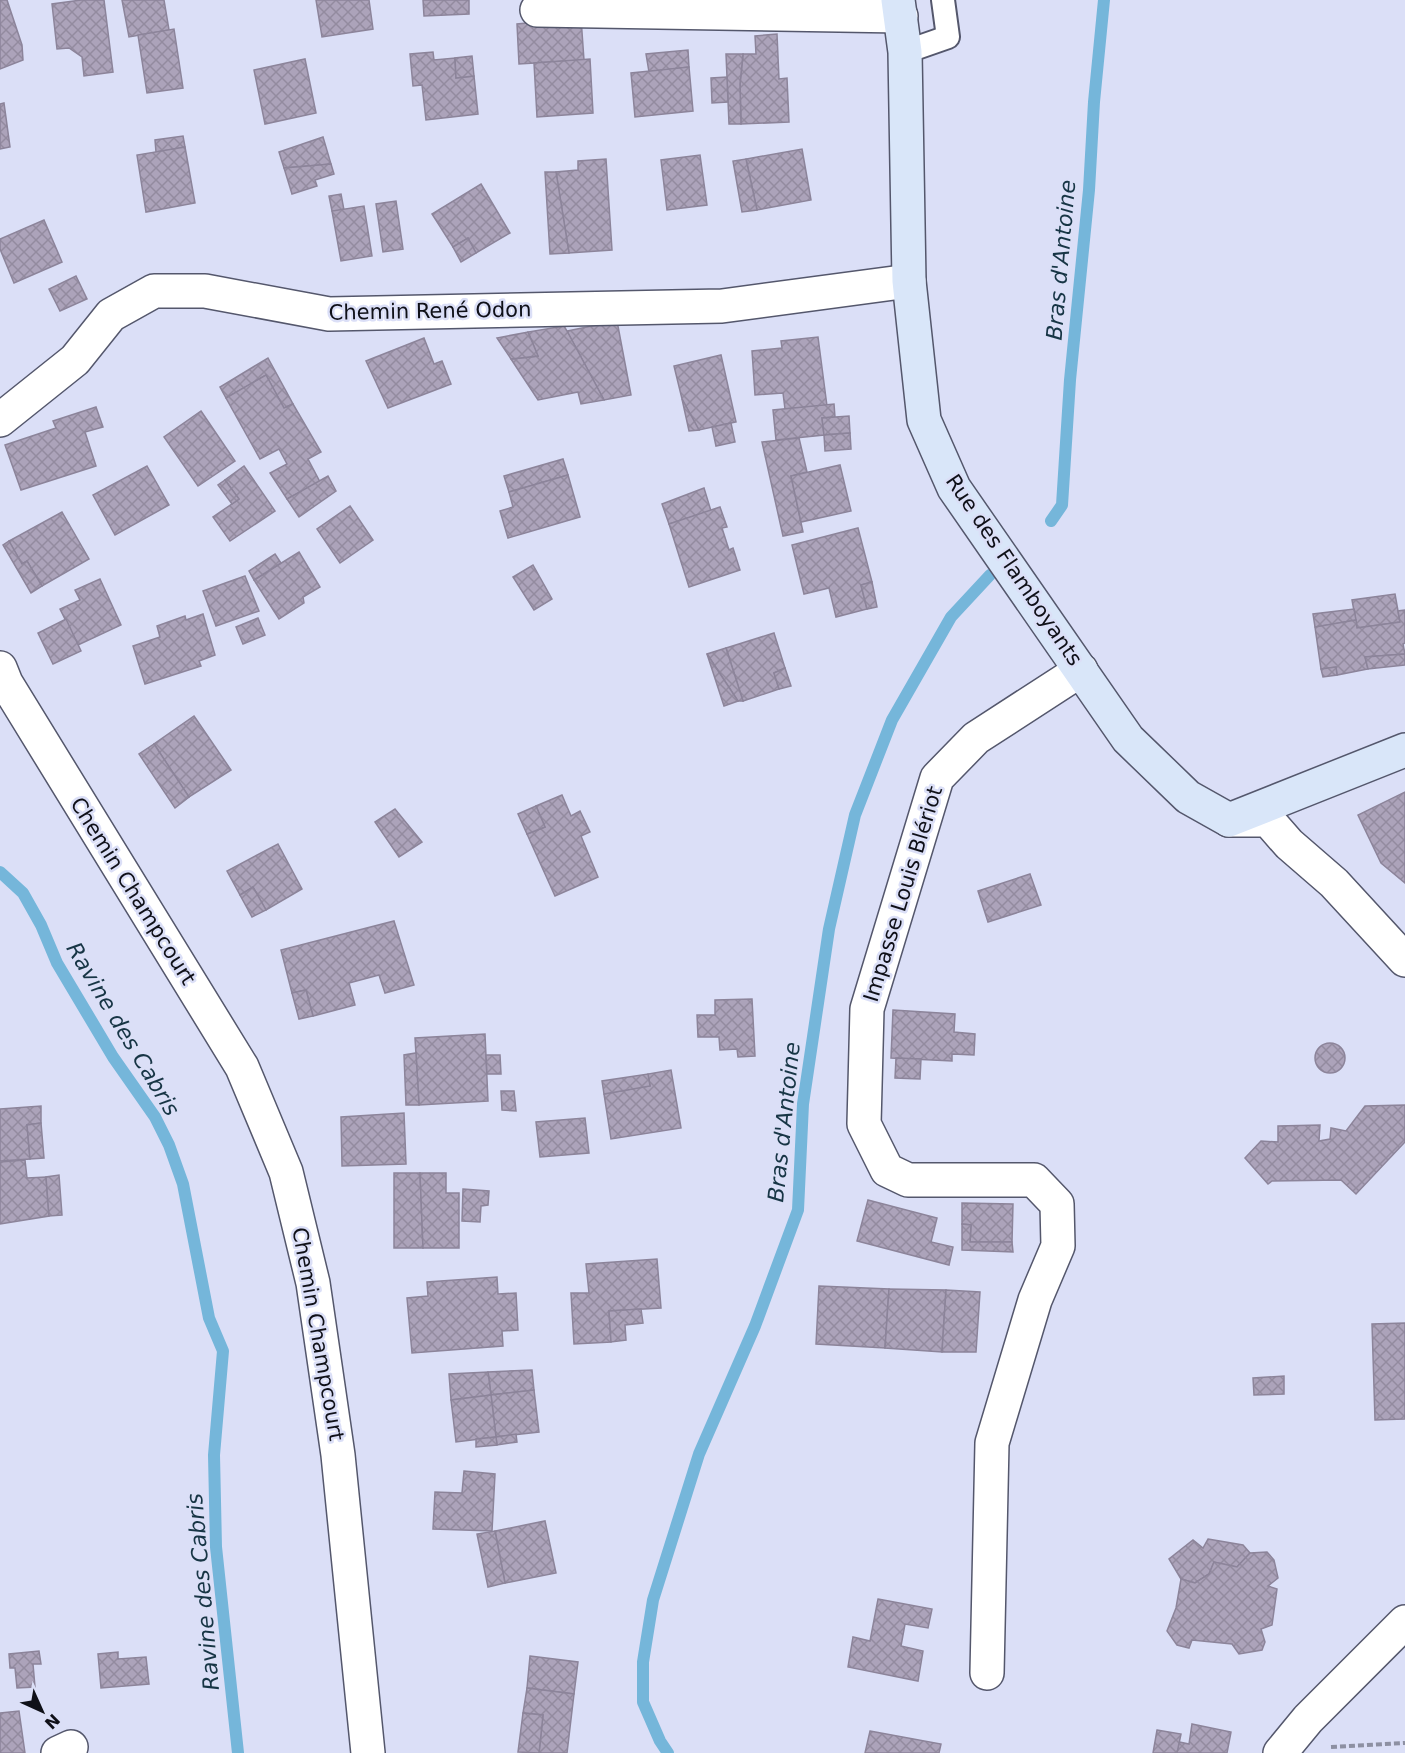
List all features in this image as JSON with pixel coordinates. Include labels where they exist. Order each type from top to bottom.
[{"type":"main road","name":"Rue des Flamboyants","points":[[899,8],[905,52],[909,281],[924,420],[954,488],[1128,739],[1188,797],[1229,820]]},
{"type":"main road","points":[[1229,820],[1405,750]]},
{"type":"street","points":[[537,10],[899,8]]},
{"type":"street","name":"Chemin René Odon","points":[[0,420],[75,360],[111,315],[154,291],[205,291],[329,314],[341,314],[722,306],[909,281]]},
{"type":"street","name":"Chemin Champcourt","points":[[0,668],[6,683],[83,811],[242,1067],[286,1172],[313,1283],[338,1455],[368,1753]]},
{"type":"street","name":"Impasse Louis Blériot","points":[[987,1673],[992,1443],[1035,1299],[1058,1246],[1058,1204],[1034,1180],[908,1180],[887,1170],[864,1124],[867,1009],[937,778],[976,738],[1081,670]]},
{"type":"street","points":[[1229,820],[1268,820],[1289,844],[1334,882],[1405,960]]},
{"type":"street","points":[[1284,1748],[1405,1622]]},
{"type":"lane","points":[[905,52],[948,37],[943,0]]},
{"type":"path","points":[[1284,1748],[1341,1748],[1405,1743]]},
{"type":"building","points":[[0,0],[7,0],[22,45],[23,60],[0,69]]},
{"type":"building","points":[[104,0],[113,72],[84,76],[82,57],[69,48],[57,49],[52,4]]},
{"type":"building","points":[[122,0],[164,0],[169,30],[129,37]]},
{"type":"building","points":[[316,0],[369,0],[373,29],[322,37]]},
{"type":"building","points":[[423,0],[469,0],[469,14],[424,16]]},
{"type":"building","points":[[581,18],[584,60],[519,64],[517,24]]},
{"type":"building","points":[[174,29],[183,88],[147,93],[138,35]]},
{"type":"building","points":[[777,34],[779,79],[787,78],[789,122],[741,124],[740,84],[743,54],[756,54],[755,36]]},
{"type":"building","points":[[688,50],[689,67],[649,72],[646,54]]},
{"type":"building","points":[[433,52],[434,60],[455,58],[456,78],[474,76],[478,114],[426,120],[422,85],[413,86],[410,54]]},
{"type":"building","points":[[726,54],[743,54],[740,84],[741,124],[729,124]]},
{"type":"building","points":[[472,56],[474,76],[456,78],[455,58]]},
{"type":"building","points":[[305,59],[316,113],[265,124],[254,70]]},
{"type":"building","points":[[590,59],[593,113],[537,117],[534,63]]},
{"type":"building","points":[[689,67],[693,111],[635,117],[631,73]]},
{"type":"building","points":[[727,77],[728,102],[712,103],[711,78]]},
{"type":"building","points":[[4,103],[10,147],[0,149],[0,104]]},
{"type":"building","points":[[183,136],[185,147],[156,152],[155,140]]},
{"type":"building","points":[[323,137],[331,164],[284,168],[279,152]]},
{"type":"building","points":[[185,147],[195,203],[146,212],[137,155]]},
{"type":"building","points":[[802,149],[811,200],[757,210],[746,159]]},
{"type":"building","points":[[700,155],[707,205],[667,210],[661,160]]},
{"type":"building","points":[[606,159],[612,250],[569,253],[556,172],[578,170],[578,161]]},
{"type":"building","points":[[746,159],[757,210],[742,212],[733,161]]},
{"type":"building","points":[[331,164],[334,174],[315,180],[317,186],[292,194],[284,168]]},
{"type":"building","points":[[545,172],[556,172],[569,253],[550,254]]},
{"type":"building","points":[[481,184],[510,233],[476,253],[468,238],[453,247],[432,214]]},
{"type":"building","points":[[341,194],[344,210],[332,211],[329,196]]},
{"type":"building","points":[[396,201],[403,249],[383,252],[376,204]]},
{"type":"building","points":[[364,206],[372,256],[341,261],[332,211]]},
{"type":"building","points":[[44,220],[62,262],[14,283],[0,249],[0,239]]},
{"type":"building","points":[[468,238],[476,253],[461,262],[453,247]]},
{"type":"building","points":[[76,276],[87,299],[60,311],[49,289]]},
{"type":"building","points":[[617,321],[631,395],[604,400],[567,331]]},
{"type":"building","points":[[564,326],[604,400],[581,404],[578,392],[538,400],[511,359],[538,356],[528,332]]},
{"type":"building","points":[[528,332],[538,356],[511,359],[497,338]]},
{"type":"building","points":[[818,337],[827,406],[785,409],[783,393],[755,395],[752,351],[782,348],[781,341]]},
{"type":"building","points":[[424,338],[434,364],[442,361],[451,384],[388,408],[366,361]]},
{"type":"building","points":[[721,355],[736,422],[699,430],[682,399],[674,366]]},
{"type":"building","points":[[268,358],[293,404],[284,408],[266,375],[226,398],[220,387]]},
{"type":"building","points":[[266,375],[284,408],[293,404],[321,452],[308,459],[320,482],[287,499],[270,473],[287,464],[279,449],[260,459],[226,398]]},
{"type":"building","points":[[682,399],[699,430],[689,431]]},
{"type":"building","points":[[834,404],[835,417],[822,418],[824,435],[776,440],[773,410]]},
{"type":"building","points":[[96,407],[103,427],[85,432],[96,466],[21,490],[5,445],[56,428],[53,421]]},
{"type":"building","points":[[201,411],[235,461],[198,486],[164,437]]},
{"type":"building","points":[[849,416],[850,433],[824,435],[822,418]]},
{"type":"building","points":[[731,423],[735,442],[716,446],[712,427]]},
{"type":"building","points":[[850,433],[851,449],[825,451],[824,435]]},
{"type":"building","points":[[799,438],[807,472],[791,476],[803,532],[783,536],[762,442]]},
{"type":"building","points":[[563,459],[568,475],[509,492],[504,476]]},
{"type":"building","points":[[840,465],[851,511],[801,522],[791,476]]},
{"type":"building","points":[[147,466],[169,505],[115,535],[93,495]]},
{"type":"building","points":[[244,466],[275,511],[230,541],[213,517],[239,499],[225,480]]},
{"type":"building","points":[[568,475],[580,517],[508,538],[500,511],[513,507],[509,492]]},
{"type":"building","points":[[328,476],[336,491],[299,517],[287,499]]},
{"type":"building","points":[[225,480],[239,499],[232,504],[218,485]]},
{"type":"building","points":[[704,488],[711,511],[669,524],[662,504]]},
{"type":"building","points":[[350,506],[373,540],[340,563],[317,529]]},
{"type":"building","points":[[720,507],[727,527],[722,528],[729,550],[733,548],[740,570],[689,587],[669,524]]},
{"type":"building","points":[[62,512],[89,559],[42,586],[27,561],[22,564],[9,541]]},
{"type":"building","points":[[858,528],[872,582],[861,585],[867,609],[836,617],[829,588],[804,594],[792,545]]},
{"type":"building","points":[[9,541],[22,564],[27,561],[42,586],[31,593],[3,545]]},
{"type":"building","points":[[299,552],[320,587],[303,597],[304,603],[279,619],[254,580]]},
{"type":"building","points":[[275,554],[281,563],[254,580],[249,571]]},
{"type":"building","points":[[533,565],[552,599],[534,610],[513,577]]},
{"type":"building","points":[[245,576],[259,611],[216,626],[203,591]]},
{"type":"building","points":[[100,579],[121,625],[78,645],[60,609],[80,600],[75,590]]},
{"type":"building","points":[[872,582],[877,607],[867,609],[861,585]]},
{"type":"building","points":[[1395,594],[1400,622],[1357,628],[1352,600]]},
{"type":"building","points":[[1354,609],[1356,620],[1315,627],[1313,614]]},
{"type":"building","points":[[1405,610],[1405,643],[1403,644],[1405,654],[1365,657],[1368,669],[1337,675],[1336,667],[1321,669],[1315,627],[1356,620],[1357,628],[1400,622],[1398,611]]},
{"type":"building","points":[[203,614],[215,655],[199,661],[201,666],[145,684],[133,646],[160,637],[157,626],[185,616],[186,620]]},
{"type":"building","points":[[258,618],[265,635],[243,644],[236,627]]},
{"type":"building","points":[[66,619],[81,651],[53,664],[38,633]]},
{"type":"building","points":[[774,633],[785,668],[774,673],[779,689],[743,701],[726,648]]},
{"type":"building","points":[[726,648],[743,701],[738,701],[707,654]]},
{"type":"building","points":[[707,654],[738,701],[724,706]]},
{"type":"building","points":[[1405,654],[1405,665],[1368,669],[1365,657]]},
{"type":"building","points":[[1336,667],[1337,675],[1323,677],[1321,669]]},
{"type":"building","points":[[785,668],[791,686],[779,689],[774,673]]},
{"type":"building","points":[[194,716],[231,770],[189,797],[154,744]]},
{"type":"building","points":[[154,744],[189,797],[175,808],[139,754]]},
{"type":"building","points":[[1405,792],[1405,883],[1381,863],[1358,815]]},
{"type":"building","points":[[562,795],[571,816],[580,811],[590,832],[581,836],[598,877],[555,896],[527,834],[545,827],[536,806]]},
{"type":"building","points":[[536,806],[545,827],[527,834],[518,814]]},
{"type":"building","points":[[395,809],[422,842],[399,857],[375,822]]},
{"type":"building","points":[[278,844],[302,889],[266,910],[253,887],[240,895],[227,871]]},
{"type":"building","points":[[1030,874],[1041,905],[988,922],[978,891]]},
{"type":"building","points":[[253,887],[266,910],[252,917],[240,895]]},
{"type":"building","points":[[394,921],[414,985],[385,993],[379,975],[349,983],[355,1005],[313,1016],[306,990],[292,993],[281,950]]},
{"type":"building","points":[[306,990],[313,1016],[299,1019],[292,993]]},
{"type":"building","points":[[752,999],[755,1056],[738,1057],[737,1049],[720,1050],[719,1037],[698,1037],[697,1015],[715,1015],[715,1000]]},
{"type":"building","points":[[893,1010],[955,1014],[954,1032],[975,1034],[974,1055],[952,1054],[952,1061],[891,1058]]},
{"type":"building","points":[[485,1034],[488,1101],[419,1105],[415,1038]]},
{"type":"building","points":[[1330,1043],[1336,1044],[1344,1052],[1344,1064],[1336,1072],[1330,1073],[1324,1072],[1316,1064],[1315,1058],[1316,1052],[1324,1044]]},
{"type":"building","points":[[416,1053],[419,1105],[406,1105],[404,1055]]},
{"type":"building","points":[[486,1055],[500,1055],[501,1074],[487,1074]]},
{"type":"building","points":[[896,1058],[921,1059],[920,1079],[895,1078]]},
{"type":"building","points":[[671,1070],[681,1128],[611,1139],[604,1094],[650,1086],[648,1074]]},
{"type":"building","points":[[648,1074],[650,1086],[604,1094],[602,1081]]},
{"type":"building","points":[[501,1091],[514,1091],[516,1111],[502,1110]]},
{"type":"building","points":[[1405,1105],[1405,1142],[1356,1194],[1341,1180],[1272,1181],[1268,1184],[1245,1158],[1261,1141],[1278,1142],[1278,1126],[1320,1125],[1319,1141],[1330,1139],[1331,1128],[1346,1131],[1365,1106]]},
{"type":"building","points":[[41,1106],[41,1123],[27,1125],[30,1159],[0,1161],[0,1109]]},
{"type":"building","points":[[404,1113],[406,1164],[342,1166],[341,1117]]},
{"type":"building","points":[[585,1118],[589,1153],[540,1157],[536,1122]]},
{"type":"building","points":[[41,1123],[44,1158],[30,1159],[27,1125]]},
{"type":"building","points":[[25,1160],[27,1178],[46,1177],[49,1216],[0,1224],[0,1162]]},
{"type":"building","points":[[394,1173],[420,1173],[423,1248],[394,1248]]},
{"type":"building","points":[[420,1173],[446,1173],[446,1193],[459,1193],[459,1248],[423,1248]]},
{"type":"building","points":[[59,1175],[62,1215],[49,1216],[46,1177]]},
{"type":"building","points":[[463,1189],[489,1191],[488,1205],[481,1206],[480,1222],[462,1221]]},
{"type":"building","points":[[868,1200],[937,1218],[931,1242],[953,1247],[949,1265],[857,1241]]},
{"type":"building","points":[[962,1203],[1013,1204],[1012,1242],[970,1242],[971,1225],[962,1224]]},
{"type":"building","points":[[962,1224],[971,1225],[970,1242],[1012,1242],[1013,1252],[962,1250]]},
{"type":"building","points":[[657,1259],[661,1308],[609,1311],[611,1342],[574,1344],[571,1293],[589,1293],[586,1264]]},
{"type":"building","points":[[497,1277],[498,1294],[516,1293],[518,1330],[502,1331],[503,1346],[412,1353],[407,1298],[428,1296],[427,1282]]},
{"type":"building","points":[[819,1286],[889,1289],[885,1348],[816,1344]]},
{"type":"building","points":[[889,1289],[946,1290],[942,1352],[885,1348]]},
{"type":"building","points":[[946,1290],[980,1292],[976,1352],[942,1352]]},
{"type":"building","points":[[641,1309],[643,1323],[625,1325],[626,1340],[611,1342],[609,1311]]},
{"type":"building","points":[[1405,1323],[1405,1419],[1375,1420],[1372,1324]]},
{"type":"building","points":[[532,1370],[534,1390],[491,1395],[488,1372]]},
{"type":"building","points":[[488,1372],[491,1395],[451,1400],[449,1374]]},
{"type":"building","points":[[1284,1376],[1284,1394],[1254,1395],[1253,1378]]},
{"type":"building","points":[[534,1390],[539,1432],[496,1437],[491,1395]]},
{"type":"building","points":[[491,1395],[496,1437],[456,1442],[451,1400]]},
{"type":"building","points":[[516,1434],[517,1442],[497,1445],[496,1437]]},
{"type":"building","points":[[496,1437],[497,1445],[476,1447],[476,1439]]},
{"type":"building","points":[[464,1471],[495,1474],[492,1531],[433,1529],[435,1492],[462,1493]]},
{"type":"building","points":[[545,1521],[556,1573],[505,1583],[495,1531]]},
{"type":"building","points":[[495,1531],[505,1583],[488,1587],[477,1534]]},
{"type":"building","points":[[1208,1539],[1243,1545],[1250,1553],[1237,1567],[1214,1562],[1209,1574],[1195,1583],[1181,1579],[1169,1559],[1193,1540],[1203,1548]]},
{"type":"building","points":[[1267,1552],[1274,1560],[1278,1578],[1268,1586],[1277,1589],[1272,1625],[1261,1629],[1265,1642],[1262,1650],[1239,1654],[1232,1644],[1192,1640],[1189,1648],[1177,1645],[1167,1631],[1176,1608],[1181,1579],[1195,1583],[1209,1574],[1214,1562],[1237,1567],[1250,1553]]},
{"type":"building","points":[[878,1599],[932,1609],[928,1628],[905,1624],[901,1646],[923,1651],[918,1681],[848,1667],[853,1637],[870,1641]]},
{"type":"building","points":[[39,1651],[41,1664],[33,1664],[35,1687],[17,1688],[15,1668],[10,1668],[9,1654]]},
{"type":"building","points":[[118,1652],[118,1659],[146,1657],[149,1684],[101,1688],[98,1654]]},
{"type":"building","points":[[530,1656],[578,1662],[574,1694],[527,1688]]},
{"type":"building","points":[[527,1688],[574,1694],[567,1753],[539,1753],[543,1715],[523,1713]]},
{"type":"building","points":[[19,1711],[25,1753],[0,1753],[0,1713]]},
{"type":"building","points":[[523,1713],[543,1715],[539,1753],[518,1752]]},
{"type":"building","points":[[1192,1724],[1231,1732],[1227,1753],[1177,1753],[1179,1742],[1189,1744]]},
{"type":"building","points":[[1157,1730],[1181,1734],[1177,1753],[1153,1753]]},
{"type":"building","points":[[870,1731],[941,1744],[939,1753],[865,1753]]},
{"type":"waterway","name":"Bras d'Antoine","points":[[1051,521],[1062,505],[1070,380],[1089,190],[1094,102],[1104,0]]},
{"type":"waterway","name":"Bras d'Antoine","points":[[668,1753],[660,1741],[643,1702],[643,1662],[653,1600],[699,1454],[755,1326],[798,1210],[803,1104],[829,929],[855,815],[892,720],[951,617],[990,575]]},
{"type":"waterway","name":"Ravine des Cabris","points":[[0,872],[23,893],[41,925],[57,963],[113,1057],[155,1117],[169,1145],[183,1184],[209,1318],[223,1351],[214,1455],[216,1547],[238,1753]]}]
